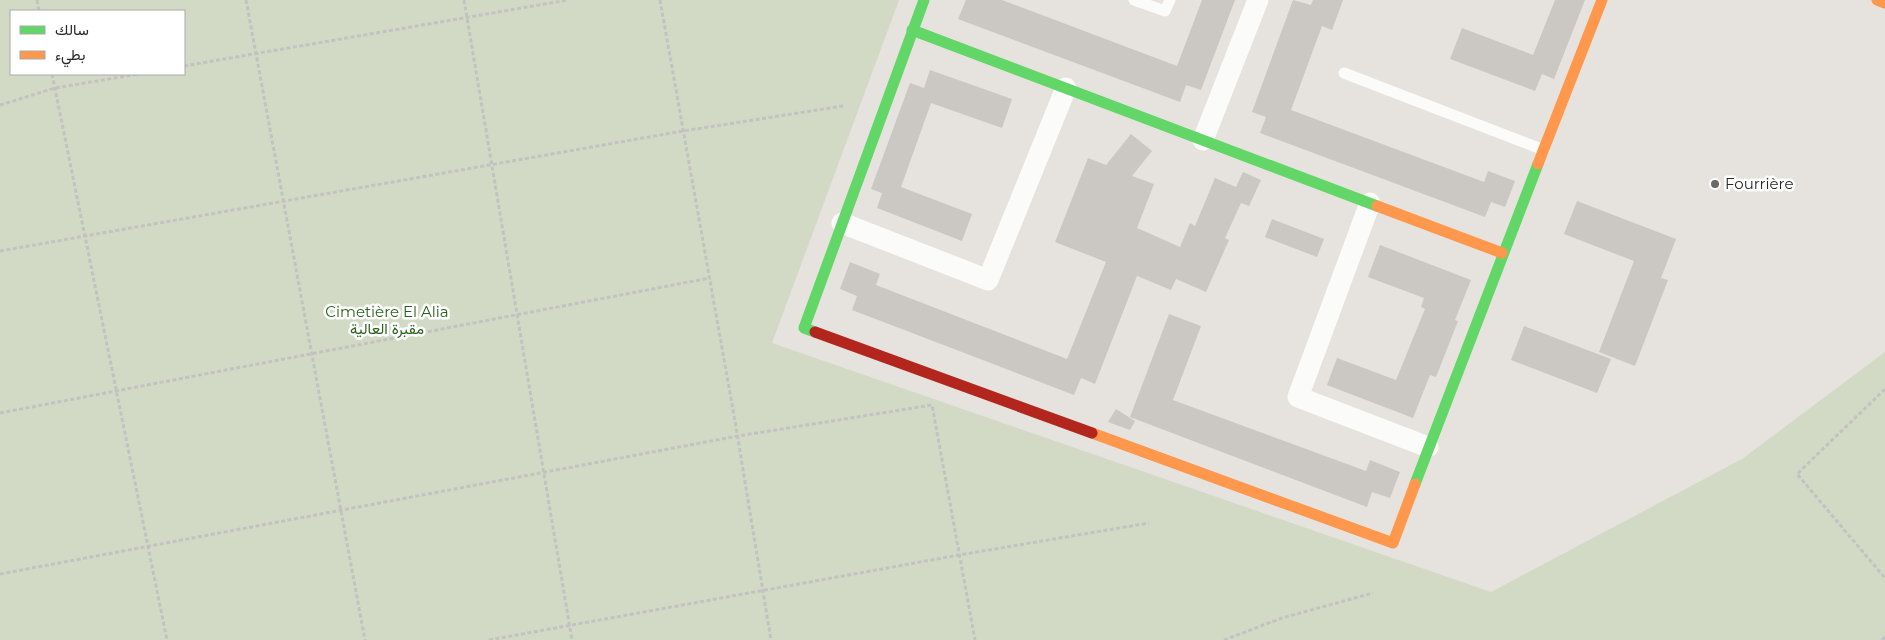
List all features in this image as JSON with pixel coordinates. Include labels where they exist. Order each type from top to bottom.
[{"type":"street","points":[[924,0],[804,328],[1393,543],[1502,253],[1602,0]]},
{"type":"street","points":[[1203,140],[1258,0]]},
{"type":"street","points":[[1877,0],[1885,3]]},
{"type":"street","points":[[912,30],[1502,253]]},
{"type":"street","points":[[842,224],[988,280],[1066,88]]},
{"type":"street","points":[[1370,203],[1298,397],[1428,447]]},
{"type":"lane","points":[[1134,0],[1166,11],[1170,0]]},
{"type":"lane","points":[[1344,73],[1544,150]]},
{"type":"path","points":[[246,0],[365,640]]},
{"type":"path","points":[[464,0],[572,640]]},
{"type":"path","points":[[185,66],[568,0]]},
{"type":"path","points":[[660,0],[738,436],[771,640]]},
{"type":"path","points":[[52,75],[167,640]]},
{"type":"path","points":[[0,105],[55,88],[133,75]]},
{"type":"path","points":[[0,251],[843,106]]},
{"type":"path","points":[[0,414],[710,278]]},
{"type":"path","points":[[1885,389],[1797,474],[1885,578]]},
{"type":"path","points":[[0,574],[738,436],[932,405],[975,640]]},
{"type":"path","points":[[489,640],[1149,522]]},
{"type":"path","points":[[1224,640],[1282,618],[1374,593]]},
{"type":"path","points":[[1882,640],[1885,637]]},
{"type":"green space","name":"Cimetière El Alia مقبرة العالية","points":[[0,0],[899,0],[772,343],[1491,592],[1742,459],[1885,352],[1885,640],[0,640]]},
{"type":"building","points":[[966,0],[1002,0],[1177,66],[1202,0],[1235,0],[1201,90],[1186,85],[1180,102],[958,19]]},
{"type":"building","points":[[1293,0],[1311,5],[1313,0],[1343,0],[1332,30],[1322,26],[1291,110],[1484,182],[1488,171],[1515,181],[1505,207],[1491,202],[1485,217],[1260,133],[1266,117],[1252,112]]},
{"type":"building","points":[[1555,0],[1585,0],[1554,79],[1542,74],[1535,91],[1450,59],[1462,28],[1533,55]]},
{"type":"building","points":[[930,70],[1012,99],[1002,128],[931,103],[901,187],[972,214],[962,241],[877,208],[882,193],[871,189],[910,83],[924,88]]},
{"type":"building","points":[[1131,134],[1152,151],[1132,176],[1154,184],[1137,228],[1180,247],[1190,223],[1195,226],[1215,178],[1236,187],[1243,172],[1261,180],[1249,206],[1241,203],[1225,238],[1229,240],[1206,292],[1176,279],[1171,290],[1137,276],[1095,384],[1081,378],[1074,395],[852,310],[857,296],[840,289],[850,262],[880,274],[876,285],[1067,359],[1106,262],[1055,242],[1088,158],[1106,165]]},
{"type":"building","points":[[1577,201],[1676,239],[1661,278],[1668,280],[1635,366],[1599,352],[1634,261],[1564,234]]},
{"type":"building","points":[[1272,219],[1324,239],[1317,257],[1265,237]]},
{"type":"building","points":[[1380,245],[1471,280],[1455,320],[1458,321],[1436,377],[1430,375],[1413,418],[1327,385],[1337,358],[1396,380],[1425,309],[1421,307],[1424,298],[1368,277]]},
{"type":"building","points":[[1169,314],[1201,326],[1173,400],[1366,471],[1370,460],[1400,472],[1390,498],[1372,492],[1367,507],[1130,417]]},
{"type":"building","points":[[1524,326],[1611,359],[1597,393],[1511,360]]},
{"type":"building","points":[[1116,409],[1135,421],[1130,430],[1108,422]]},
{"type":"traffic: fast","points":[[815,332],[804,328],[924,0]]},
{"type":"traffic: fast","points":[[912,30],[1377,206]]},
{"type":"traffic: fast","points":[[1415,484],[1538,164]]},
{"type":"traffic: slow","points":[[1538,164],[1602,0]]},
{"type":"traffic: slow","points":[[1877,0],[1885,3]]},
{"type":"traffic: slow","points":[[1377,206],[1502,253]]},
{"type":"traffic: slow","points":[[1092,433],[1393,543],[1415,484]]},
{"type":"traffic: jam","points":[[815,332],[1092,433]]},
{"type":"place","name":"Fourrière","points":[[1715,184]]}]
